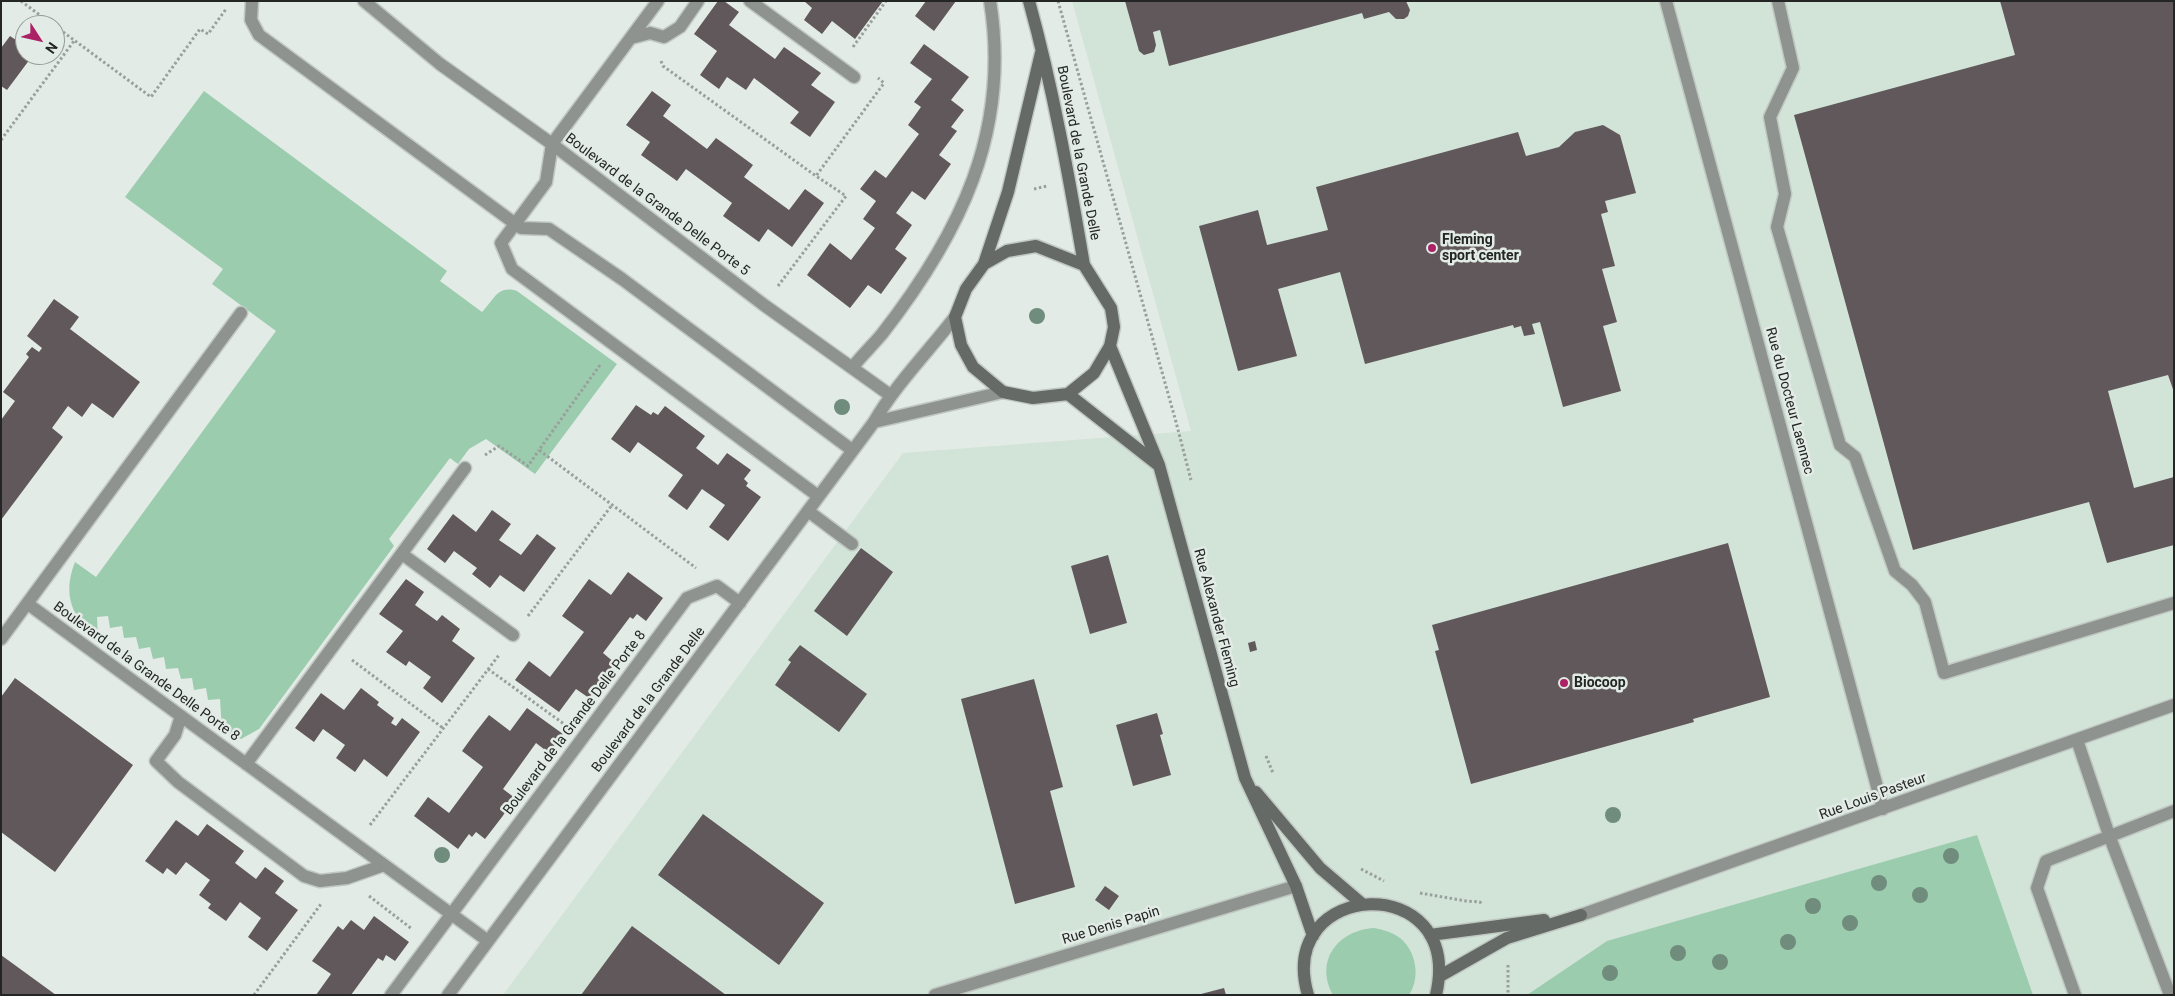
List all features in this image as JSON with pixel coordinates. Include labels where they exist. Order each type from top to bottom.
[{"type":"street","points":[[252,1],[251,20],[259,35],[515,224],[521,228],[549,229],[622,279],[852,450]]},
{"type":"street","points":[[364,1],[440,64],[552,144],[546,182],[501,243],[512,269],[818,496]]},
{"type":"street","name":"Boulevard de la Grande Delle Porte 5","points":[[658,1],[552,144],[764,305],[890,395]]},
{"type":"street","points":[[631,38],[650,33],[664,37],[680,27],[698,1]]},
{"type":"street","points":[[750,1],[854,77]]},
{"type":"street","points":[[852,368],[911,294],[962,209],[990,121],[996,75],[994,25],[990,1]]},
{"type":"street","name":"Boulevard de la Grande Delle","points":[[1029,1],[1042,48],[1084,265]]},
{"type":"street","name":"Rue du Docteur Laennec","points":[[1666,1],[1883,809]]},
{"type":"street","points":[[1778,1],[1793,68],[1770,117],[1785,194],[1777,227],[1840,444],[1855,457],[1895,571],[1912,585],[1925,602],[1944,673],[2174,603]]},
{"type":"street","name":"Boulevard de la Grande Delle","points":[[984,264],[1008,192],[1042,48]]},
{"type":"street","points":[[874,422],[1003,392],[1033,398],[1068,394],[1094,374],[1110,346],[1114,327],[1111,308],[1084,265],[1036,246],[1007,251],[984,264],[966,290],[955,317],[961,345],[973,367],[1003,392]]},
{"type":"street","points":[[1,639],[241,313]]},
{"type":"street","name":"Boulevard de la Grande Delle","points":[[448,995],[874,422],[890,395],[915,368],[955,317]]},
{"type":"street","name":"Rue Alexander Fleming","points":[[1110,346],[1159,465],[1245,778],[1296,886],[1313,936]]},
{"type":"street","points":[[1068,394],[1159,465]]},
{"type":"street","points":[[246,764],[465,468]]},
{"type":"street","points":[[808,511],[852,544]]},
{"type":"street","points":[[402,554],[513,635]]},
{"type":"street","points":[[717,586],[740,602]]},
{"type":"street","name":"Boulevard de la Grande Delle Porte 8","points":[[452,914],[687,598],[717,586]]},
{"type":"street","name":"Boulevard de la Grande Delle Porte 8","points":[[28,604],[488,941]]},
{"type":"street","name":"Rue Louis Pasteur","points":[[1581,915],[2174,705]]},
{"type":"street","points":[[181,716],[175,735],[156,761],[178,782],[304,876],[320,881],[347,878],[384,865]]},
{"type":"street","points":[[2077,740],[2109,835],[2170,995]]},
{"type":"street","name":"Rue Alexander Fleming","points":[[1245,778],[1320,868],[1361,903]]},
{"type":"street","points":[[2075,995],[2037,888],[2046,861],[2174,811]]},
{"type":"street","name":"Rue Denis Papin","points":[[935,995],[1296,886]]},
{"type":"street","points":[[1308,995],[1304,979],[1305,957],[1313,936],[1326,920],[1342,909],[1361,903],[1381,903],[1401,909],[1417,920],[1430,935],[1438,954],[1440,976],[1436,995]]},
{"type":"street","points":[[392,995],[452,914]]},
{"type":"street","points":[[1430,935],[1581,915]]},
{"type":"street","points":[[1440,976],[1507,938],[1581,915]]},
{"type":"path","points":[[21,1],[39,15]]},
{"type":"path","points":[[840,66],[886,1]]},
{"type":"path","points":[[1058,1],[1193,489]]},
{"type":"path","points":[[65,34],[151,97],[200,29],[208,34],[230,5]]},
{"type":"path","points":[[664,37],[657,52],[662,66],[846,196],[773,292]]},
{"type":"path","points":[[1,140],[74,41]]},
{"type":"path","points":[[816,176],[884,83],[876,78]]},
{"type":"path","points":[[465,468],[499,446],[528,466],[615,345]]},
{"type":"path","points":[[539,450],[704,574],[717,586]]},
{"type":"path","points":[[356,844],[612,505]]},
{"type":"path","points":[[334,646],[443,728]]},
{"type":"path","points":[[488,669],[583,738]]},
{"type":"path","points":[[1266,755],[1276,781]]},
{"type":"path","points":[[1358,868],[1392,884]]},
{"type":"path","points":[[362,890],[430,943]]},
{"type":"path","points":[[1419,892],[1480,902]]},
{"type":"path","points":[[254,995],[326,898]]},
{"type":"shaded area","points":[[1072,1],[2174,1],[2174,995],[503,995],[903,453],[1191,431]]},
{"type":"green space","points":[[204,91],[447,271],[440,281],[482,312],[497,294],[505,290],[517,291],[617,364],[535,474],[486,439],[469,449],[458,464],[450,458],[389,539],[394,546],[259,729],[241,739],[222,731],[220,699],[208,700],[206,688],[194,690],[192,678],[181,679],[178,668],[166,669],[164,657],[153,659],[150,647],[139,649],[136,637],[124,638],[122,626],[110,628],[108,616],[97,617],[98,640],[89,632],[72,605],[69,585],[75,562],[96,577],[276,331],[212,284],[223,269],[125,197]]},
{"type":"green space","points":[[1977,835],[2033,995],[1527,995],[1607,941]]},
{"type":"green space","points":[[1374,928],[1397,936],[1410,950],[1416,972],[1413,988],[1409,995],[1333,995],[1326,970],[1328,959],[1333,949],[1350,934]]},
{"type":"building","points":[[718,1],[724,1],[739,12],[729,25],[775,59],[784,47],[821,73],[811,85],[835,102],[810,137],[790,123],[799,112],[754,78],[746,90],[727,77],[719,89],[700,75],[717,51],[694,34]]},
{"type":"building","points":[[804,1],[883,1],[855,39],[832,21],[822,34],[804,20],[812,8]]},
{"type":"building","points":[[926,1],[956,1],[934,31],[915,16]]},
{"type":"building","points":[[1125,1],[1406,1],[1410,10],[1408,16],[1404,19],[1396,19],[1389,12],[1364,19],[1362,13],[1169,66],[1160,30],[1153,32],[1156,45],[1154,52],[1144,55],[1139,51]]},
{"type":"building","points":[[2000,1],[2174,1],[2174,392],[2168,375],[2108,391],[2134,488],[2174,477],[2174,545],[2107,563],[2089,502],[1913,550],[1794,115],[2015,55]]},
{"type":"building","points":[[10,36],[15,39],[15,65],[26,65],[7,90],[1,86],[1,48]]},
{"type":"building","points":[[924,44],[969,77],[951,100],[964,110],[951,127],[957,131],[939,155],[951,164],[925,200],[912,191],[896,213],[912,225],[895,249],[907,258],[881,294],[868,285],[850,308],[807,275],[830,243],[851,260],[875,228],[863,219],[876,201],[860,189],[875,170],[886,178],[919,134],[908,125],[921,107],[914,102],[932,79],[910,63]]},
{"type":"building","points":[[652,91],[671,105],[663,116],[707,149],[716,138],[753,165],[744,177],[789,210],[805,189],[824,203],[792,247],[768,229],[759,242],[723,216],[732,203],[686,169],[677,181],[641,155],[650,142],[626,125]]},
{"type":"building","points":[[1603,125],[1620,135],[1636,193],[1605,201],[1608,212],[1601,214],[1615,266],[1602,269],[1617,322],[1603,326],[1621,391],[1563,407],[1540,322],[1532,324],[1535,334],[1524,336],[1521,326],[1514,328],[1513,325],[1365,364],[1340,272],[1278,289],[1297,356],[1238,371],[1199,226],[1258,210],[1267,245],[1328,230],[1316,187],[1518,132],[1526,156],[1559,147],[1575,132]]},
{"type":"building","points":[[54,299],[79,317],[70,329],[140,382],[113,418],[92,403],[82,417],[68,406],[52,428],[63,437],[1,520],[1,420],[15,401],[3,392],[29,357],[26,354],[32,347],[39,352],[42,348],[27,336]]},
{"type":"building","points":[[636,405],[651,415],[653,412],[658,415],[665,406],[705,436],[696,448],[718,465],[727,453],[751,470],[744,479],[748,483],[746,486],[761,497],[728,541],[709,527],[725,505],[702,489],[687,510],[668,496],[683,475],[638,442],[630,453],[611,439]]},
{"type":"building","points":[[492,510],[511,524],[499,540],[521,555],[537,534],[556,548],[524,592],[500,575],[490,588],[472,574],[477,568],[454,551],[445,563],[427,549],[453,514],[476,532]]},
{"type":"building","points":[[1728,543],[1770,697],[1693,719],[1694,722],[1471,784],[1435,651],[1439,650],[1432,625]]},
{"type":"building","points":[[861,548],[893,572],[847,636],[814,611]]},
{"type":"building","points":[[1108,555],[1127,623],[1090,634],[1071,566]]},
{"type":"building","points":[[628,572],[663,598],[646,621],[637,614],[633,619],[630,617],[603,653],[615,663],[589,698],[576,689],[559,712],[515,680],[529,661],[550,677],[584,632],[562,616],[589,579],[611,595]]},
{"type":"building","points":[[406,579],[424,592],[415,605],[437,621],[442,615],[460,629],[452,641],[475,658],[442,703],[423,688],[431,677],[409,661],[406,666],[386,652],[403,631],[379,614]]},
{"type":"building","points":[[1255,641],[1257,650],[1250,652],[1248,643]]},
{"type":"building","points":[[800,645],[867,694],[839,732],[775,685],[791,662],[788,660]]},
{"type":"building","points":[[15,678],[133,765],[55,872],[1,832],[1,697]]},
{"type":"building","points":[[1034,679],[1063,787],[1050,791],[1075,887],[1015,904],[961,699]]},
{"type":"building","points":[[361,688],[379,702],[377,705],[394,718],[391,723],[396,726],[402,718],[420,732],[387,777],[364,759],[355,772],[336,758],[345,745],[323,729],[314,742],[295,728],[321,693],[344,710]]},
{"type":"building","points":[[527,708],[563,734],[549,753],[536,743],[503,789],[515,798],[502,817],[485,839],[476,832],[472,837],[469,834],[458,849],[414,816],[428,797],[449,813],[483,767],[462,751],[475,733],[489,715],[510,731]]},
{"type":"building","points":[[1157,713],[1163,734],[1160,735],[1171,775],[1133,786],[1116,725]]},
{"type":"building","points":[[703,814],[824,903],[779,965],[658,875]]},
{"type":"building","points":[[176,820],[198,836],[207,824],[244,851],[235,863],[256,879],[265,867],[284,881],[275,893],[298,910],[267,951],[248,937],[261,918],[240,902],[226,921],[208,908],[211,904],[199,895],[210,880],[186,862],[176,875],[167,868],[163,874],[145,861]]},
{"type":"building","points":[[1105,886],[1119,896],[1109,910],[1095,900]]},
{"type":"building","points":[[374,916],[409,942],[395,961],[386,955],[383,961],[378,958],[351,995],[316,995],[331,974],[312,961],[338,926],[343,930],[351,920],[364,930]]},
{"type":"building","points":[[632,926],[726,995],[581,995]]},
{"type":"building","points":[[1,955],[56,995],[1,995]]},
{"type":"building","points":[[1224,988],[1226,995],[1201,995],[1201,994]]},
{"type":"place","name":"Fleming sport center","points":[[1432,248]]},
{"type":"place","name":"Biocoop","points":[[1564,683]]}]
